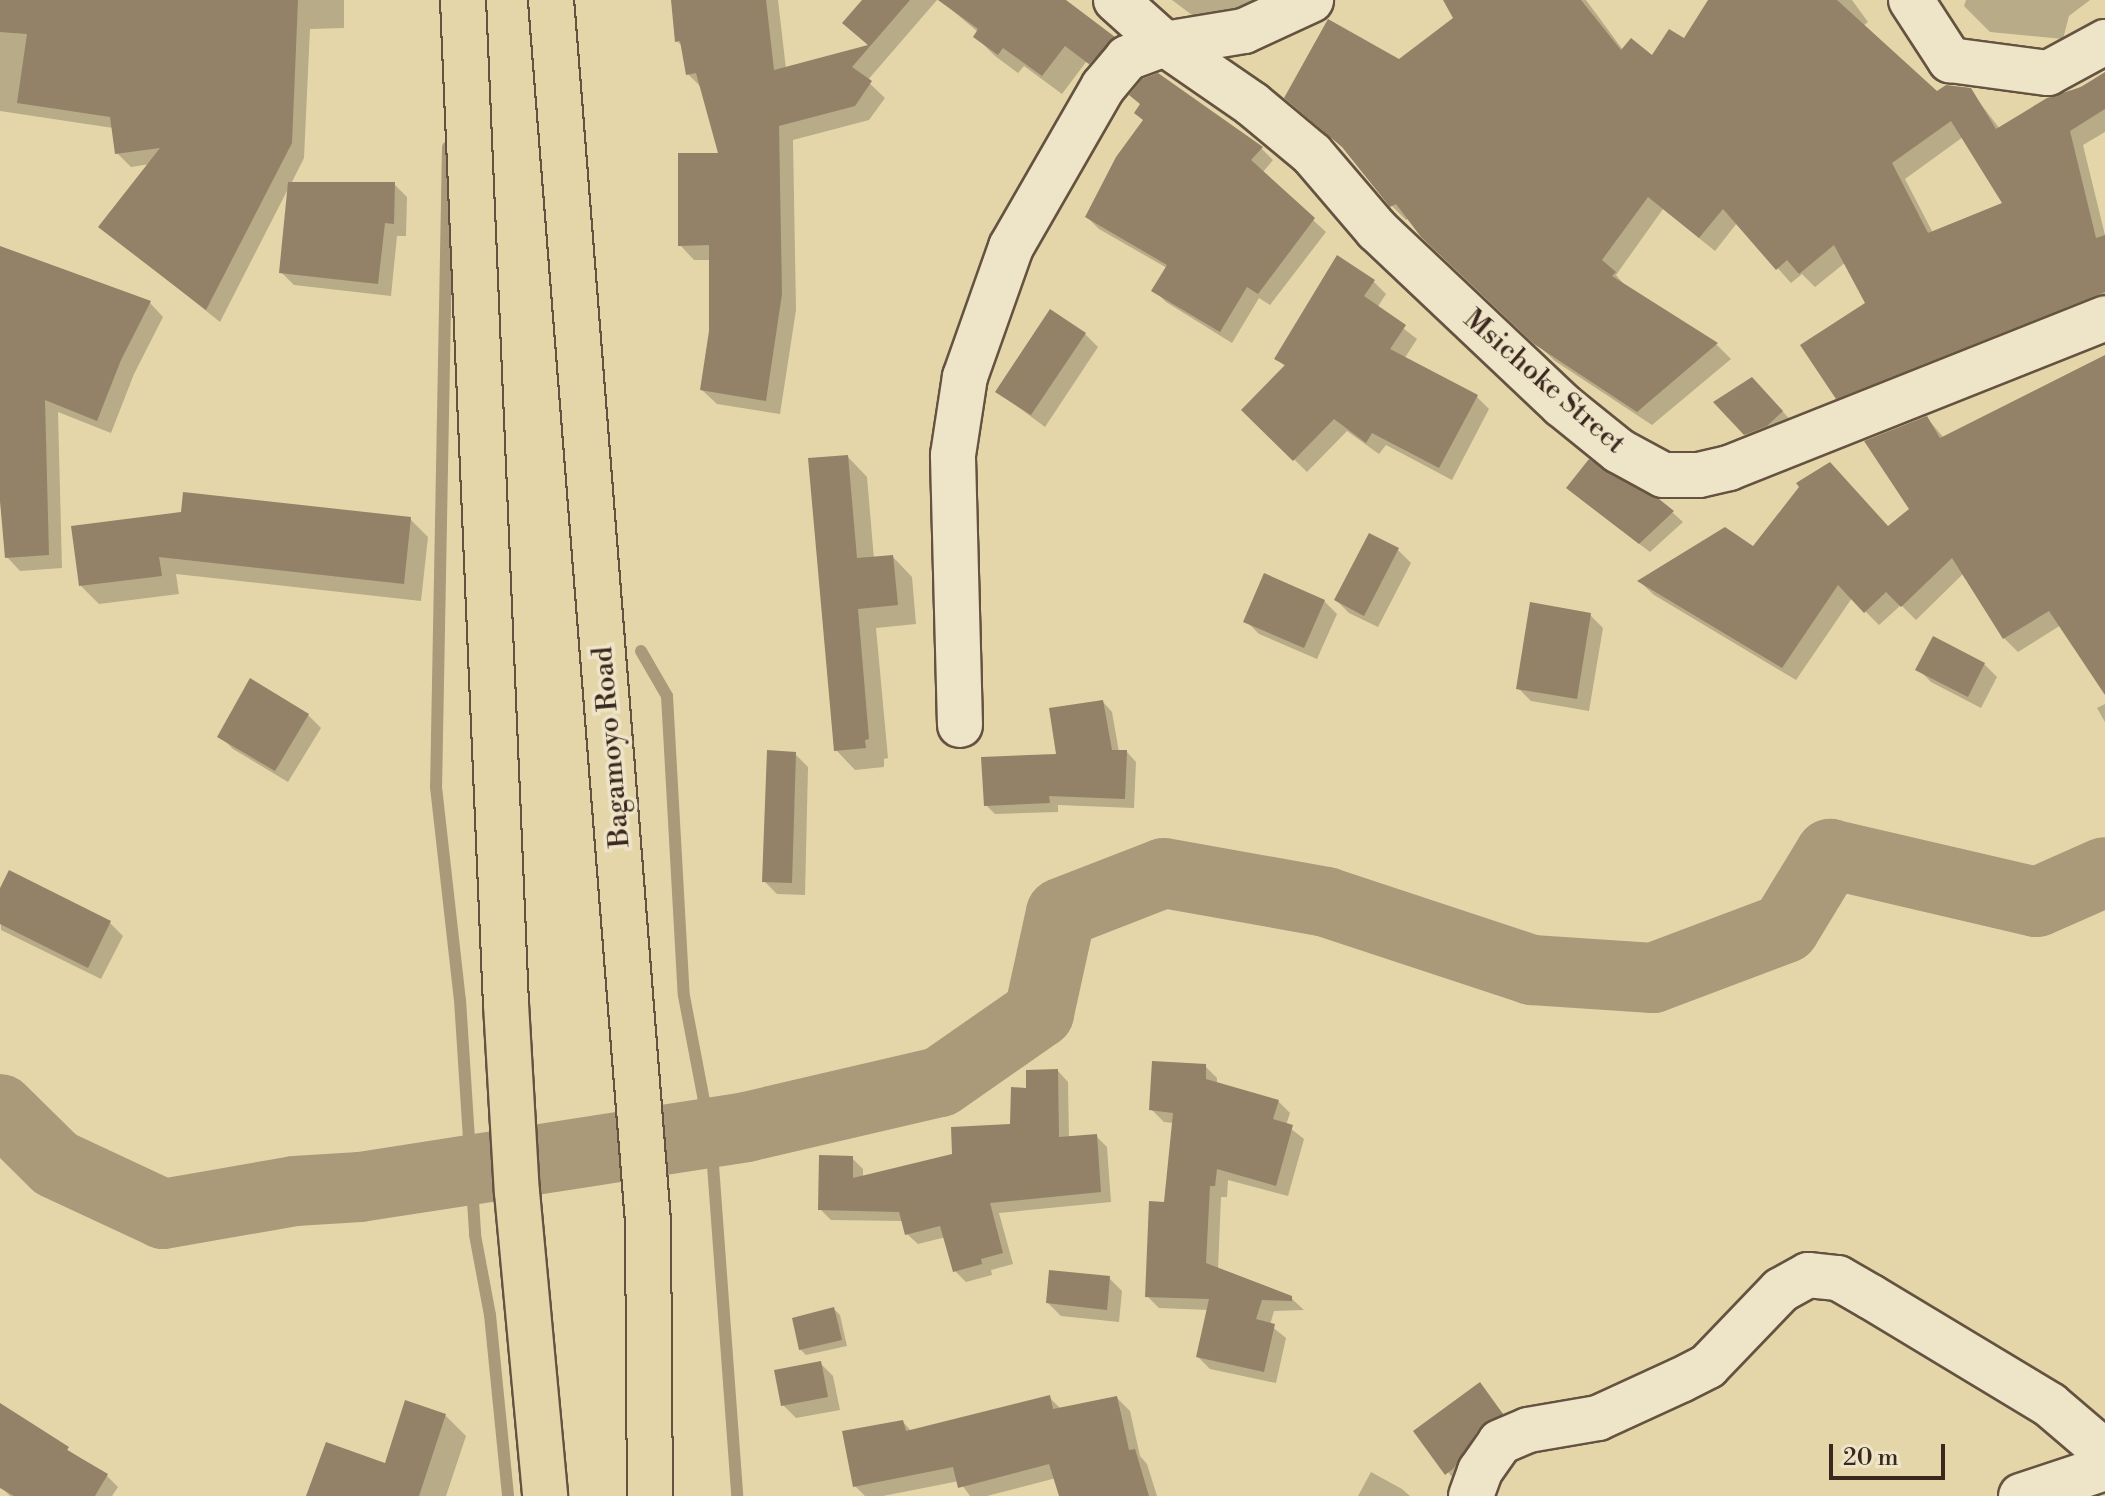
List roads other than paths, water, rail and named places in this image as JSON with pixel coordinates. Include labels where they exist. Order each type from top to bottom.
[{"type":"highway","points":[[463,0],[506,1004],[520,1223],[545,1496]]},
{"type":"highway","name":"Bagamoyo Road","points":[[551,0],[633,996],[648,1221],[650,1496]]},
{"type":"street","name":"Msichoke Street","points":[[1116,0],[1165,44],[1252,104],[1312,154],[1377,230],[1562,405],[1619,451],[1663,475],[1699,475],[1729,468],[2105,318]]},
{"type":"street","points":[[960,725],[953,455],[965,377],[1011,247],[1103,87],[1127,58],[1165,44],[1244,31],[1311,0]]},
{"type":"street","points":[[1911,0],[1950,60],[2048,73],[2105,42]]},
{"type":"street","points":[[1471,1496],[1480,1471],[1500,1442],[1528,1430],[1598,1418],[1708,1366],[1781,1290],[1808,1275],[1838,1278],[1871,1297],[2050,1405],[2105,1452]]},
{"type":"street","points":[[2021,1496],[2105,1468]]},
{"type":"waterway","points":[[448,147],[436,787],[460,1000],[475,1235],[490,1315],[508,1496]]},
{"type":"waterway","points":[[641,651],[667,696],[684,996],[711,1138],[737,1496]]},
{"type":"waterway","points":[[0,1109],[56,1164],[163,1214],[295,1191],[360,1187],[746,1127],[940,1082],[1039,1013],[1061,913],[1164,873],[1326,902],[1532,970],[1653,978],[1785,928],[1830,854],[2037,902],[2105,872]]}]
